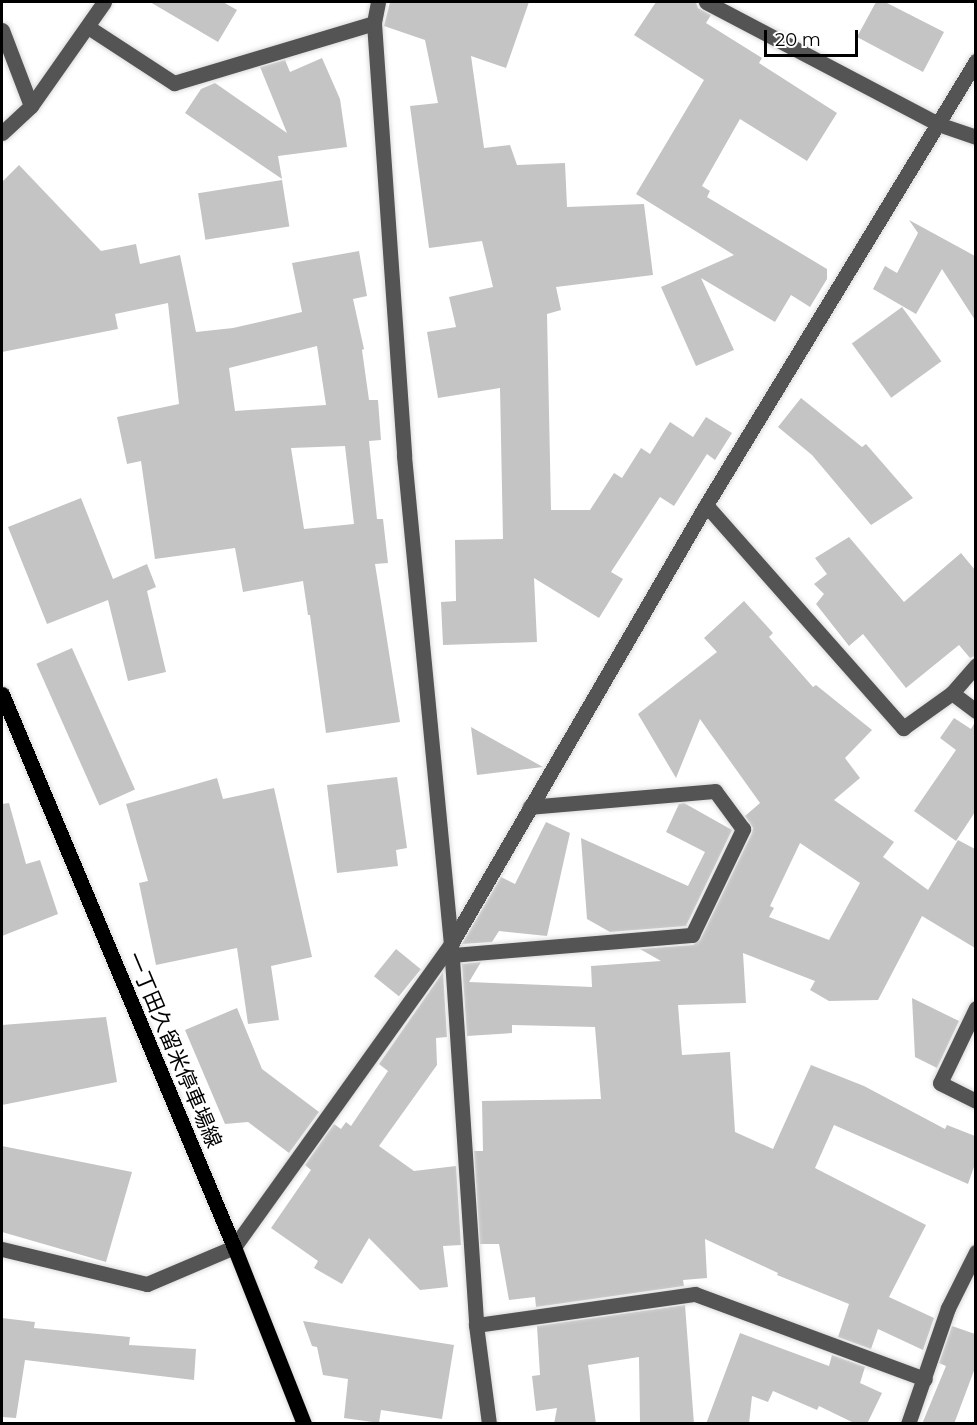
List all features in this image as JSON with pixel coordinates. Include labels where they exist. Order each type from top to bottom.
[{"type":"main road","name":"一丁田久留米停車場線","points":[[2,694],[234,1247],[304,1424]]},
{"type":"street","points":[[2,133],[31,106],[104,2]]},
{"type":"street","points":[[378,2],[374,22],[404,456],[451,950],[476,1325],[489,1424]]},
{"type":"street","points":[[706,2],[938,124],[975,138]]},
{"type":"street","points":[[88,27],[174,83],[374,22]]},
{"type":"street","points":[[2,30],[31,106]]},
{"type":"street","points":[[2,1249],[147,1284],[234,1247],[451,950],[530,807],[706,505],[975,61]]},
{"type":"street","points":[[706,505],[903,728],[952,693],[975,665]]},
{"type":"street","points":[[952,693],[975,711]]},
{"type":"street","points":[[451,950],[692,935],[743,829],[715,791],[530,807]]},
{"type":"street","points":[[975,1008],[940,1083],[975,1101]]},
{"type":"street","points":[[908,1424],[948,1308],[975,1252]]},
{"type":"street","points":[[476,1325],[695,1294],[925,1379]]},
{"type":"building","points":[[150,2],[223,2],[237,10],[218,42]]},
{"type":"building","points":[[390,2],[529,2],[506,68],[471,56],[484,148],[510,145],[517,165],[565,163],[567,207],[644,204],[653,275],[556,287],[561,310],[547,314],[551,510],[590,510],[614,473],[622,478],[641,448],[650,454],[670,422],[693,437],[706,417],[732,433],[715,460],[707,454],[674,506],[660,497],[611,572],[623,579],[599,618],[534,578],[537,642],[443,645],[441,602],[456,601],[455,540],[503,539],[500,388],[438,398],[427,332],[456,327],[449,297],[493,287],[482,241],[429,248],[410,106],[438,103],[425,40],[384,26]]},
{"type":"building","points":[[656,2],[696,2],[698,8],[711,15],[706,23],[762,58],[759,63],[837,113],[807,161],[740,119],[702,186],[710,191],[707,197],[827,269],[827,279],[810,307],[791,295],[775,322],[701,278],[734,350],[696,366],[661,287],[734,255],[636,194],[704,80],[634,35]]},
{"type":"building","points":[[876,2],[885,2],[944,32],[923,72],[857,37]]},
{"type":"building","points":[[322,58],[340,99],[347,147],[278,156],[282,179],[185,113],[201,89],[215,83],[287,133],[260,67],[285,60],[290,72]]},
{"type":"building","points":[[19,165],[101,251],[136,244],[140,264],[180,255],[196,332],[233,328],[302,312],[292,263],[359,251],[367,296],[353,299],[364,349],[362,350],[369,400],[378,400],[381,440],[369,441],[377,519],[383,519],[388,563],[375,564],[400,722],[326,733],[310,615],[308,615],[303,581],[243,592],[235,548],[155,559],[141,461],[127,464],[117,417],[179,404],[168,303],[115,314],[118,329],[2,352],[2,182]],"holes":[[[317,346],[326,405],[235,411],[229,368]],[[345,446],[354,524],[304,529],[291,448]]]},
{"type":"building","points":[[282,180],[289,226],[205,240],[198,193]]},
{"type":"building","points":[[909,220],[975,256],[975,320],[942,269],[916,314],[873,289],[885,266],[897,273],[918,233]]},
{"type":"building","points":[[902,307],[941,361],[891,398],[852,343]]},
{"type":"building","points":[[801,398],[862,447],[866,444],[913,498],[871,525],[812,455],[778,427]]},
{"type":"building","points":[[81,498],[113,579],[147,564],[156,587],[147,591],[166,672],[128,681],[108,600],[47,624],[8,527]]},
{"type":"building","points":[[849,537],[904,602],[961,553],[975,570],[975,656],[970,658],[959,645],[906,688],[863,634],[849,646],[816,604],[824,594],[814,584],[827,574],[815,558]]},
{"type":"building","points":[[744,601],[773,633],[769,637],[813,687],[816,685],[872,730],[845,758],[860,778],[834,800],[894,842],[883,857],[928,890],[958,840],[975,849],[975,948],[922,916],[878,1000],[829,1001],[810,990],[815,981],[743,953],[746,1003],[678,1005],[682,1055],[730,1052],[735,1132],[773,1149],[811,1065],[864,1086],[945,1129],[947,1125],[975,1136],[975,1164],[968,1184],[834,1125],[815,1168],[926,1225],[889,1297],[934,1318],[923,1350],[878,1329],[871,1349],[838,1337],[849,1304],[777,1275],[778,1273],[705,1239],[707,1278],[683,1280],[684,1286],[536,1307],[535,1297],[509,1300],[499,1244],[480,1244],[474,1151],[483,1151],[482,1101],[601,1099],[595,1027],[512,1025],[512,1033],[467,1036],[462,964],[481,962],[469,982],[592,987],[591,966],[661,961],[640,949],[693,945],[700,940],[752,833],[753,828],[745,816],[760,803],[700,719],[676,778],[638,714],[717,652],[704,638]],"holes":[[[800,843],[860,883],[829,940],[769,917],[774,908],[770,906]]]},
{"type":"building","points":[[72,648],[135,790],[99,805],[36,664]]},
{"type":"building","points":[[954,718],[971,729],[975,722],[975,812],[956,841],[914,811],[956,750],[940,738]]},
{"type":"building","points":[[471,727],[543,767],[477,775]]},
{"type":"building","points":[[397,777],[407,848],[396,850],[398,866],[337,873],[327,785]]},
{"type":"building","points":[[217,778],[223,799],[274,788],[312,957],[271,966],[279,1020],[248,1024],[237,948],[156,965],[139,883],[148,881],[126,804]]},
{"type":"building","points":[[9,803],[26,864],[40,860],[58,914],[2,936],[2,804]]},
{"type":"building","points":[[684,803],[732,830],[686,926],[610,932],[587,919],[581,838],[688,886],[705,852],[666,832],[679,804]]},
{"type":"building","points":[[546,822],[570,833],[547,936],[499,931],[492,942],[462,944],[501,877],[515,884]]},
{"type":"building","points":[[396,949],[421,969],[399,996],[374,976]]},
{"type":"building","points":[[443,972],[447,1037],[436,1038],[437,1065],[379,1146],[414,1171],[456,1166],[461,1245],[443,1246],[448,1287],[420,1290],[369,1238],[342,1284],[314,1268],[318,1261],[271,1228],[311,1170],[305,1165],[334,1124],[341,1129],[346,1122],[351,1126],[388,1071],[379,1064]]},
{"type":"building","points":[[912,998],[959,1021],[937,1068],[915,1057]]},
{"type":"building","points":[[237,1008],[262,1069],[319,1112],[289,1153],[248,1122],[225,1124],[185,1030]]},
{"type":"building","points":[[106,1017],[117,1082],[2,1105],[2,1025]]},
{"type":"building","points":[[2,1146],[132,1172],[106,1262],[2,1232]]},
{"type":"building","points":[[685,1305],[694,1424],[640,1424],[639,1357],[588,1365],[596,1424],[554,1424],[557,1408],[536,1411],[532,1376],[540,1375],[537,1326]]},
{"type":"building","points":[[2,1318],[35,1322],[34,1328],[130,1337],[129,1345],[196,1349],[194,1380],[25,1360],[16,1418],[2,1417]]},
{"type":"building","points":[[303,1321],[454,1345],[442,1419],[381,1410],[379,1423],[344,1418],[348,1379],[323,1375],[317,1347],[312,1346]]},
{"type":"building","points":[[952,1326],[975,1334],[975,1368],[954,1424],[922,1424],[946,1366],[939,1363]]},
{"type":"building","points":[[740,1333],[829,1366],[832,1355],[865,1367],[860,1383],[882,1393],[867,1424],[856,1424],[819,1406],[817,1410],[773,1391],[768,1402],[752,1396],[749,1424],[706,1424]]}]
